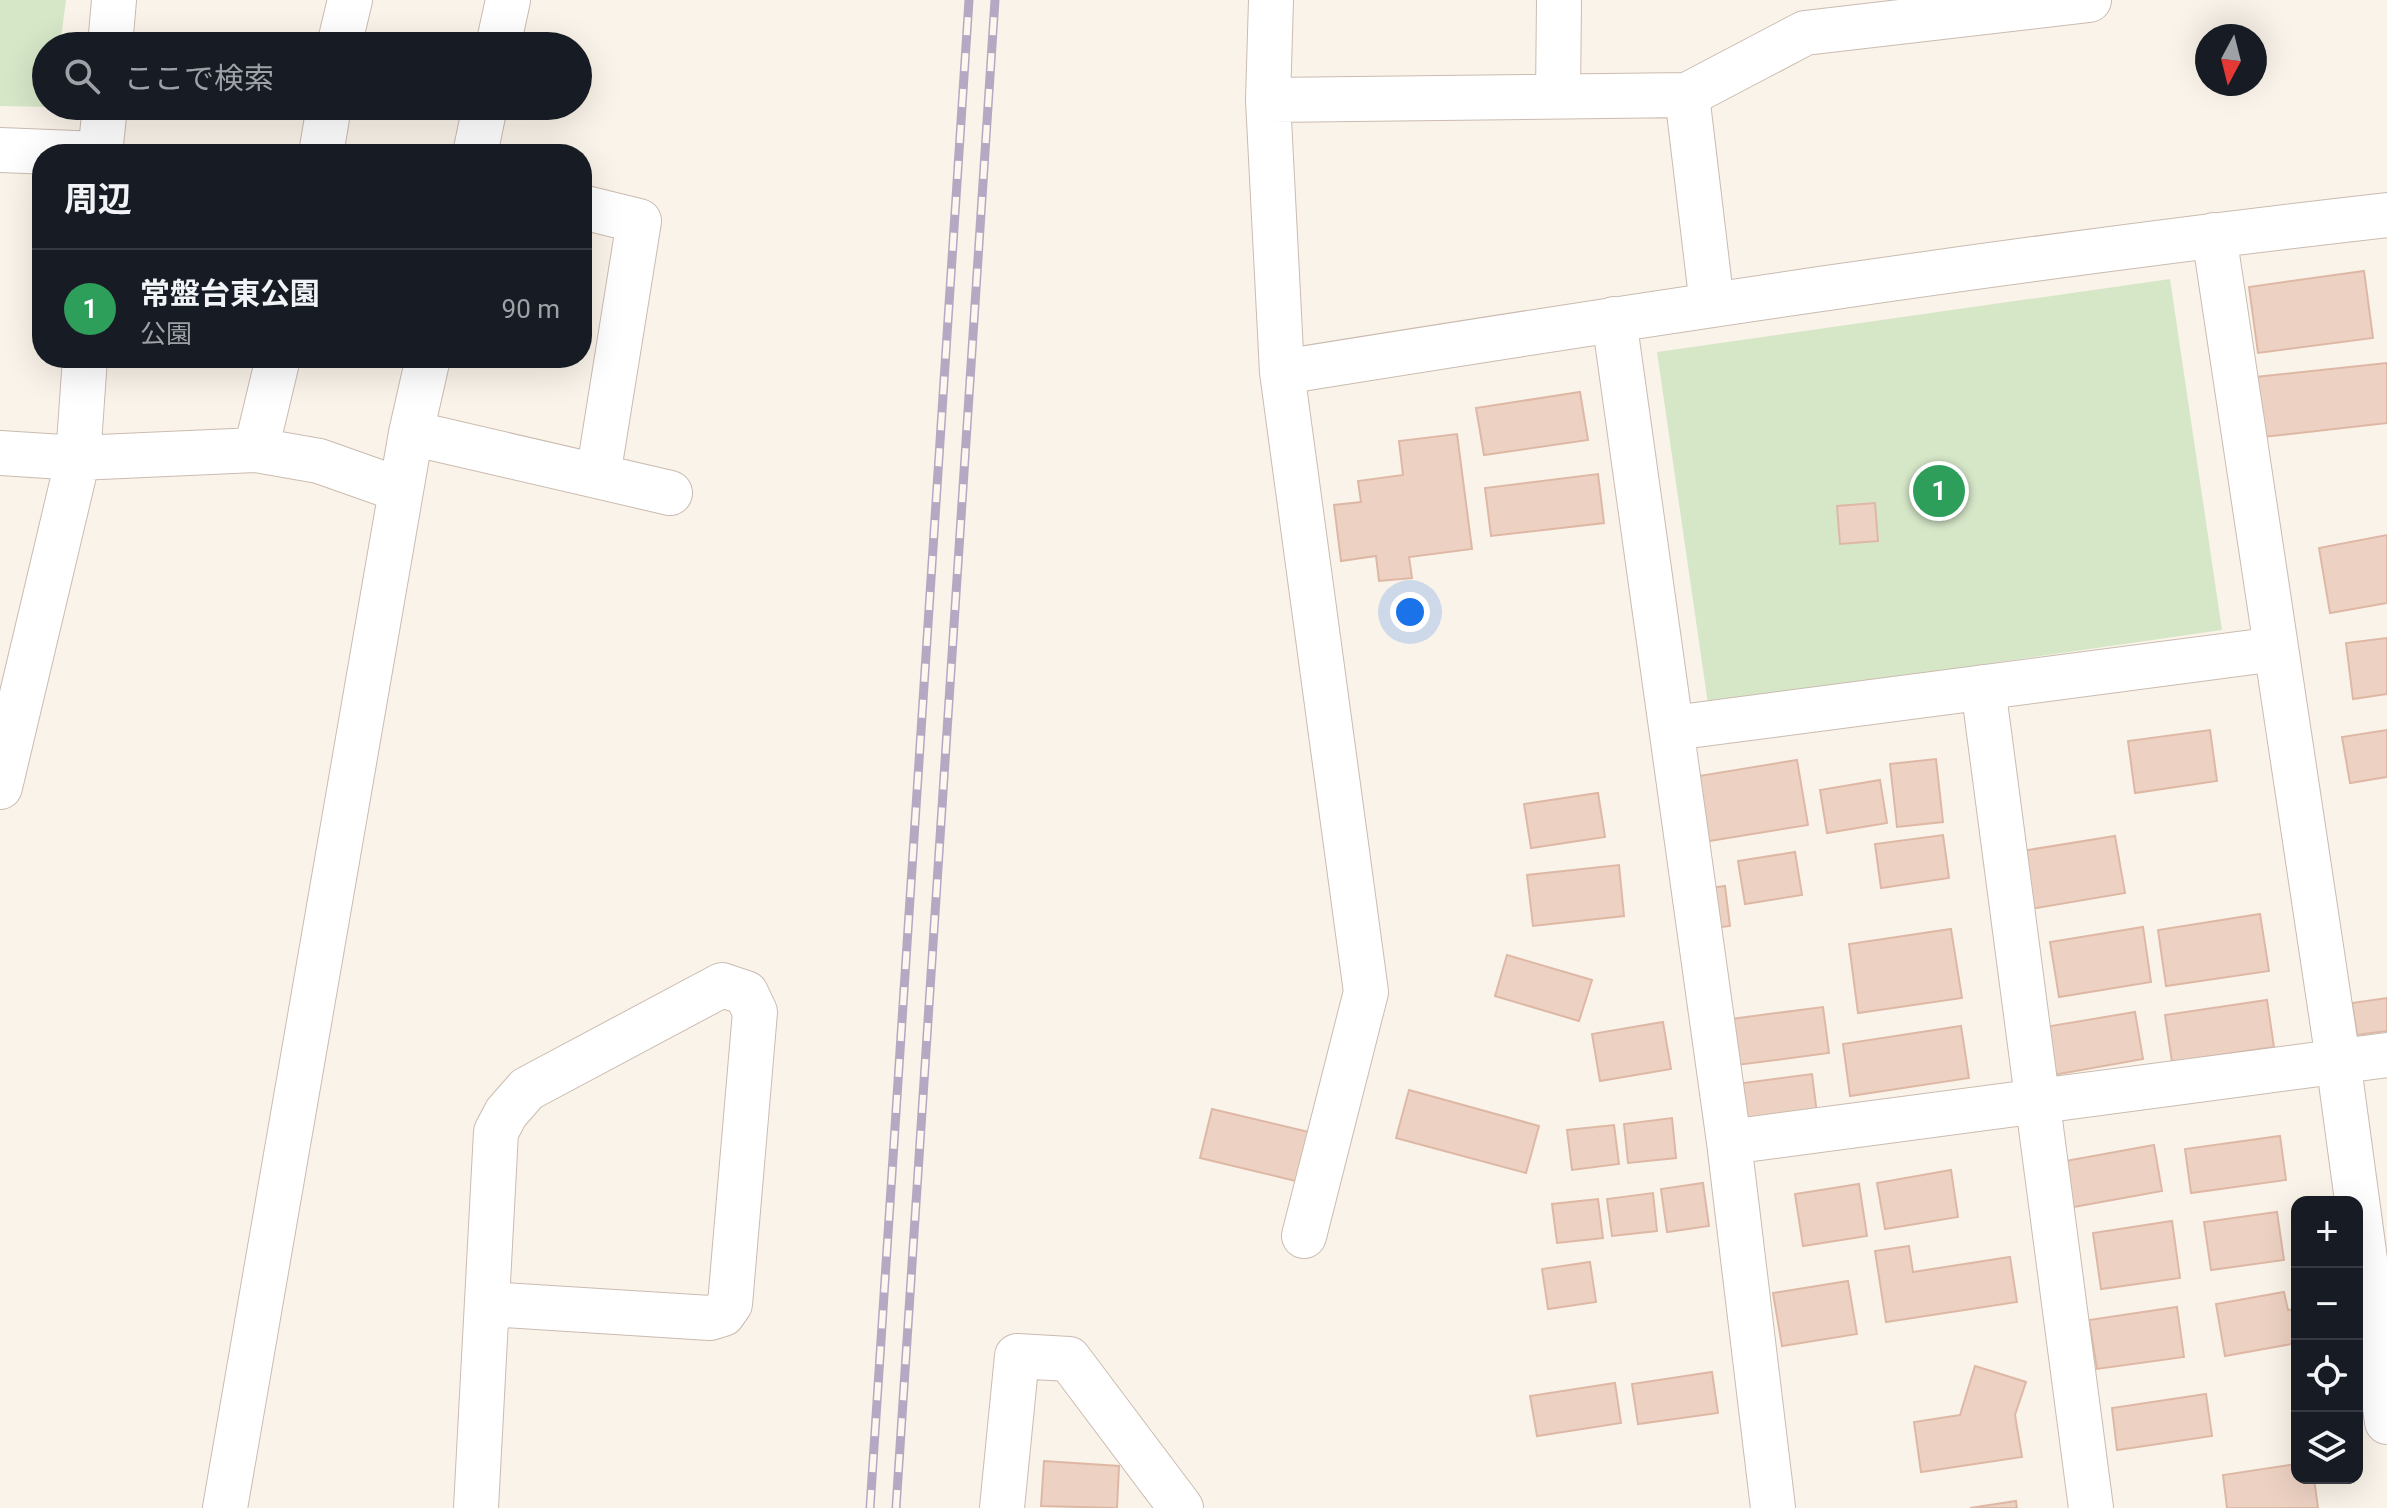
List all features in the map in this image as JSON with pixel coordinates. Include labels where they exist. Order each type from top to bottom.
[{"type":"street","points":[[111,32],[114,0]]},
{"type":"street","points":[[342,32],[350,0]]},
{"type":"street","points":[[501,32],[508,0]]},
{"type":"street","points":[[1271,0],[1268,100],[1282,372],[1366,992],[1304,1236]]},
{"type":"street","points":[[1558,96],[1559,0]]},
{"type":"street","points":[[1268,100],[1687,95],[1804,16],[2065,1]]},
{"type":"street","points":[[1687,95],[1712,305]]},
{"type":"street","points":[[101,144],[104,120]]},
{"type":"street","points":[[323,144],[327,120]]},
{"type":"street","points":[[477,144],[482,120]]},
{"type":"street","points":[[0,150],[32,151]]},
{"type":"street","points":[[592,209],[639,221],[598,476]]},
{"type":"street","points":[[1282,372],[1712,305],[2214,235],[2387,215]]},
{"type":"street","points":[[2214,235],[2338,1060],[2387,1422]]},
{"type":"street","points":[[1614,319],[1729,1142],[1773,1508]]},
{"type":"street","points":[[1,779],[78,458],[84,368]]},
{"type":"street","points":[[256,450],[276,368]]},
{"type":"street","points":[[233,1507],[401,490],[426,368]]},
{"type":"street","points":[[411,433],[670,493]]},
{"type":"street","points":[[0,453],[78,458],[256,450],[319,461],[401,490]]},
{"type":"street","points":[[1673,728],[2276,649]]},
{"type":"street","points":[[1983,687],[2091,1508]]},
{"type":"street","points":[[476,1508],[496,1132],[506,1113],[527,1089],[722,985],[746,993],[755,1012],[730,1304],[723,1314],[710,1318],[487,1304]]},
{"type":"street","points":[[1729,1142],[2387,1055]]},
{"type":"street","points":[[1002,1508],[1017,1356],[1069,1359],[1181,1508]]},
{"type":"green space","points":[[0,0],[66,0],[62,32],[32,32],[32,107],[0,106]]},
{"type":"green space","points":[[2170,279],[2222,630],[1708,704],[1657,352]]},
{"type":"building","points":[[2364,271],[2373,338],[2258,353],[2249,287]]},
{"type":"building","points":[[2387,363],[2387,423],[2263,437],[2256,377]]},
{"type":"building","points":[[1580,392],[1588,440],[1484,455],[1476,408]]},
{"type":"building","points":[[1457,434],[1472,549],[1409,557],[1412,578],[1379,581],[1376,556],[1341,561],[1334,505],[1361,502],[1358,481],[1403,475],[1399,441]]},
{"type":"building","points":[[1598,474],[1604,523],[1491,536],[1485,488]]},
{"type":"building","points":[[1875,503],[1878,541],[1840,544],[1837,506]]},
{"type":"building","points":[[2387,535],[2387,603],[2330,613],[2319,548]]},
{"type":"building","points":[[2387,638],[2387,694],[2353,699],[2346,643]]},
{"type":"building","points":[[2210,730],[2217,781],[2135,793],[2128,741]]},
{"type":"building","points":[[2387,730],[2387,777],[2350,783],[2342,737]]},
{"type":"building","points":[[1936,759],[1943,822],[1897,827],[1890,764]]},
{"type":"building","points":[[1797,760],[1808,825],[1703,842],[1693,777]]},
{"type":"building","points":[[1880,780],[1887,823],[1827,833],[1820,790]]},
{"type":"building","points":[[1598,793],[1605,837],[1531,848],[1524,804]]},
{"type":"building","points":[[1943,835],[1949,878],[1881,888],[1875,844]]},
{"type":"building","points":[[2115,836],[2125,893],[2031,909],[2022,851]]},
{"type":"building","points":[[1795,852],[1802,895],[1745,904],[1738,861]]},
{"type":"building","points":[[1619,865],[1624,916],[1533,926],[1527,875]]},
{"type":"building","points":[[1725,886],[1730,926],[1707,929],[1703,889]]},
{"type":"building","points":[[2260,914],[2269,971],[2166,986],[2158,930]]},
{"type":"building","points":[[2143,927],[2151,982],[2059,997],[2050,942]]},
{"type":"building","points":[[1951,929],[1962,998],[1858,1013],[1849,944]]},
{"type":"building","points":[[1507,955],[1592,980],[1579,1021],[1495,996]]},
{"type":"building","points":[[2387,998],[2387,1031],[2357,1035],[2352,1003]]},
{"type":"building","points":[[2267,1000],[2274,1047],[2172,1062],[2165,1015]]},
{"type":"building","points":[[1823,1007],[1829,1053],[1737,1065],[1731,1019]]},
{"type":"building","points":[[2135,1012],[2143,1059],[2053,1075],[2045,1027]]},
{"type":"building","points":[[1663,1022],[1671,1069],[1600,1081],[1592,1034]]},
{"type":"building","points":[[1961,1026],[1969,1078],[1850,1096],[1843,1044]]},
{"type":"building","points":[[1812,1074],[1817,1114],[1742,1123],[1736,1084]]},
{"type":"building","points":[[1409,1090],[1539,1126],[1526,1173],[1396,1138]]},
{"type":"building","points":[[1212,1109],[1317,1134],[1304,1183],[1200,1158]]},
{"type":"building","points":[[1672,1118],[1676,1158],[1628,1163],[1624,1124]]},
{"type":"building","points":[[1614,1125],[1619,1164],[1572,1170],[1567,1130]]},
{"type":"building","points":[[2280,1136],[2286,1180],[2191,1193],[2185,1149]]},
{"type":"building","points":[[2154,1145],[2162,1191],[2068,1208],[2060,1162]]},
{"type":"building","points":[[1951,1170],[1958,1217],[1885,1229],[1877,1183]]},
{"type":"building","points":[[1703,1183],[1709,1226],[1667,1232],[1661,1189]]},
{"type":"building","points":[[1859,1184],[1867,1236],[1803,1246],[1795,1194]]},
{"type":"building","points":[[1653,1193],[1657,1231],[1612,1236],[1607,1199]]},
{"type":"building","points":[[1598,1199],[1603,1238],[1557,1243],[1552,1204]]},
{"type":"building","points":[[2277,1212],[2284,1260],[2211,1270],[2204,1222]]},
{"type":"building","points":[[2172,1221],[2180,1278],[2101,1289],[2093,1233]]},
{"type":"building","points":[[1909,1246],[1913,1272],[2010,1257],[2017,1302],[1886,1322],[1875,1251]]},
{"type":"building","points":[[1590,1262],[1596,1302],[1548,1309],[1542,1269]]},
{"type":"building","points":[[1848,1281],[1857,1334],[1782,1346],[1773,1293]]},
{"type":"building","points":[[2284,1292],[2288,1310],[2291,1310],[2291,1344],[2225,1356],[2216,1304]]},
{"type":"building","points":[[2177,1307],[2184,1357],[2097,1369],[2089,1320]]},
{"type":"building","points":[[1975,1366],[2026,1382],[2015,1415],[2022,1457],[1921,1472],[1914,1422],[1960,1415]]},
{"type":"building","points":[[1712,1372],[1718,1413],[1638,1424],[1632,1384]]},
{"type":"building","points":[[1615,1383],[1621,1423],[1537,1436],[1530,1396]]},
{"type":"building","points":[[2206,1394],[2212,1436],[2117,1450],[2112,1408]]},
{"type":"building","points":[[1044,1461],[1119,1466],[1117,1508],[1041,1506]]},
{"type":"building","points":[[2291,1465],[2291,1484],[2315,1484],[2318,1508],[2227,1508],[2223,1475]]},
{"type":"building","points":[[2016,1501],[2017,1508],[1970,1508]]},
{"type":"railway","points":[[870,1508],[969,0]]},
{"type":"railway","points":[[896,1508],[995,0]]},
{"type":"place","name":"常盤台東公園","points":[[1939,491]]}]
